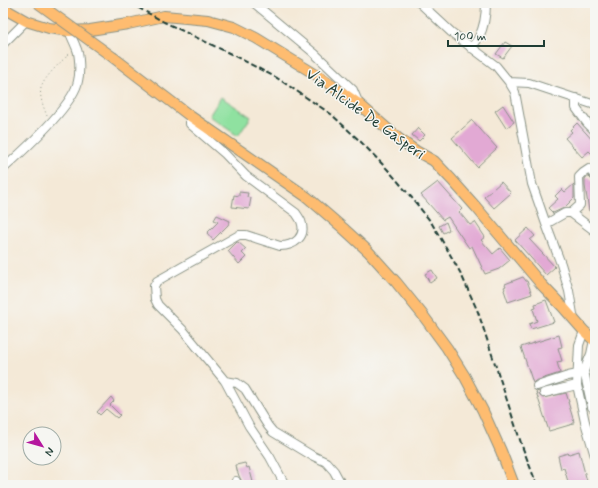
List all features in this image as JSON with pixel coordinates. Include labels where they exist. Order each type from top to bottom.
[{"type":"main road","points":[[38,3],[114,58],[190,116],[307,197],[368,251],[396,282],[447,348],[465,377],[483,411],[514,485]]},
{"type":"main road","name":"Via Alcide De Gasperi","points":[[3,8],[26,21],[49,28],[69,31],[90,30],[164,16],[208,20],[234,27],[256,38],[323,79],[359,104],[399,139],[434,161],[472,202],[541,284],[584,331],[595,340]]},
{"type":"street","points":[[254,3],[314,53],[353,90],[359,104]]},
{"type":"street","points":[[420,3],[471,48],[496,66],[515,92],[532,184],[561,264],[569,291],[575,321]]},
{"type":"street","points":[[471,48],[479,38],[486,13],[486,3]]},
{"type":"street","points":[[3,44],[26,21]]},
{"type":"street","points":[[3,169],[36,138],[61,111],[73,95],[78,82],[79,61],[77,48],[69,31]]},
{"type":"street","points":[[509,82],[529,83],[595,105]]},
{"type":"street","points":[[576,98],[576,108],[595,131]]},
{"type":"street","points":[[190,116],[190,124],[246,176],[296,213],[301,221],[303,230],[300,238],[292,244],[280,246],[246,235],[239,235],[157,281],[154,286],[155,299],[158,305],[183,330],[225,380],[285,485]]},
{"type":"street","points":[[571,213],[580,205],[579,177],[583,173],[590,170],[595,176]]},
{"type":"street","points":[[546,224],[565,213],[571,213],[595,231]]},
{"type":"street","points":[[584,331],[579,345],[577,386],[595,456]]},
{"type":"street","points":[[582,410],[593,407],[584,371],[593,355],[595,340]]},
{"type":"street","points":[[536,386],[578,374]]},
{"type":"street","points":[[225,380],[245,388],[273,432],[301,450],[326,462],[334,471],[340,482]]},
{"type":"street","points":[[544,393],[577,386]]},
{"type":"path","points":[[49,124],[40,93],[41,87],[50,74],[71,51],[77,48]]},
{"type":"green space","points":[[221,97],[251,117],[238,136],[209,116]]},
{"type":"building","points":[[505,42],[512,46],[503,58],[496,54]]},
{"type":"building","points":[[503,105],[514,122],[506,128],[495,111]]},
{"type":"building","points":[[472,120],[497,148],[477,167],[452,138]]},
{"type":"building","points":[[577,123],[595,143],[595,157],[589,151],[582,157],[565,138],[572,132],[570,130]]},
{"type":"building","points":[[418,128],[425,135],[419,141],[412,135]]},
{"type":"building","points":[[586,177],[589,177],[593,181],[595,210],[589,211],[585,186]]},
{"type":"building","points":[[438,182],[462,209],[459,212],[470,225],[475,222],[485,237],[481,240],[493,254],[500,248],[510,260],[499,269],[485,274],[472,246],[469,248],[448,217],[443,220],[421,195]]},
{"type":"building","points":[[501,182],[511,193],[494,208],[484,197]]},
{"type":"building","points":[[574,184],[574,198],[564,208],[553,213],[548,208],[558,199],[555,196],[562,189],[565,192]]},
{"type":"building","points":[[239,192],[248,193],[247,197],[251,198],[249,209],[232,207],[234,195],[239,196]]},
{"type":"building","points":[[217,215],[230,221],[213,240],[207,233],[218,222],[214,220]]},
{"type":"building","points":[[446,222],[449,230],[443,233],[439,226]]},
{"type":"building","points":[[528,228],[535,236],[530,240],[555,267],[546,275],[515,240]]},
{"type":"building","points":[[237,242],[246,249],[242,253],[246,257],[239,264],[228,251]]},
{"type":"building","points":[[432,270],[437,278],[430,283],[425,274]]},
{"type":"building","points":[[523,277],[527,281],[532,294],[508,302],[504,290],[504,287],[506,286],[505,284]]},
{"type":"building","points":[[546,300],[554,322],[531,329],[529,324],[537,321],[533,309],[536,308],[535,304]]},
{"type":"building","points":[[559,335],[562,347],[558,348],[562,361],[557,362],[560,373],[533,383],[521,347]]},
{"type":"building","points":[[539,391],[540,396],[543,398],[566,393],[574,422],[573,424],[549,431],[536,392]]},
{"type":"building","points":[[111,397],[114,401],[110,405],[120,415],[117,418],[106,409],[100,415],[97,412]]},
{"type":"building","points":[[579,451],[588,485],[569,485],[564,468],[561,469],[558,456]]},
{"type":"building","points":[[245,463],[247,468],[249,467],[253,482],[250,483],[251,485],[242,485],[237,470],[236,465]]},
{"type":"railway","points":[[130,3],[164,22],[277,78],[331,114],[362,143],[412,198],[431,222],[447,249],[461,274],[478,312],[522,446],[537,485]]}]
